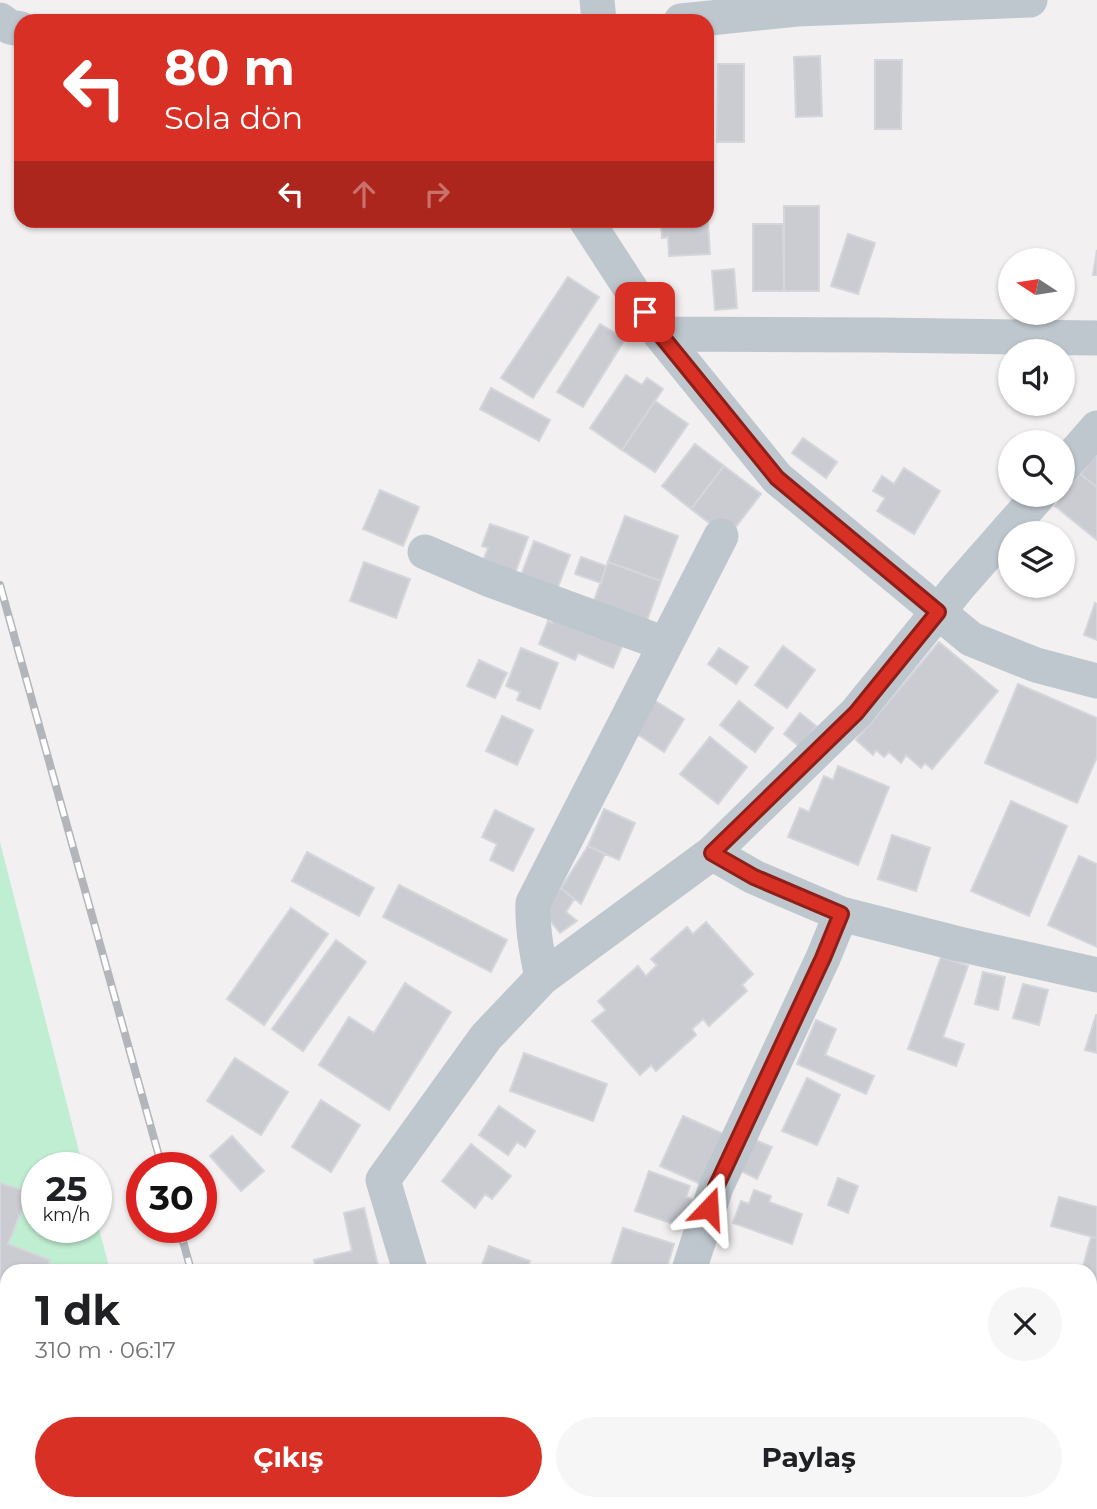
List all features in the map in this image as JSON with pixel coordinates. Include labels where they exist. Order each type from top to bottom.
[{"type":"street","points":[[696,13],[797,4],[1030,0]]},
{"type":"street","points":[[591,228],[660,334],[777,478],[971,639],[1036,665],[1097,681]]},
{"type":"street","points":[[660,334],[1097,338]]},
{"type":"street","points":[[1075,453],[1097,428]]},
{"type":"street","points":[[408,1264],[383,1180],[486,1037],[542,978],[712,853],[856,713],[1029,507]]},
{"type":"street","points":[[542,978],[534,937],[533,903],[721,536]]},
{"type":"street","points":[[425,552],[488,579],[665,644]]},
{"type":"street","points":[[712,853],[754,877],[841,914],[1097,975]]},
{"type":"street","points":[[692,1264],[716,1187],[841,914]]},
{"type":"green space","points":[[0,842],[79,1152],[21,1152],[21,1243],[103,1243],[108,1264],[0,1264]]},
{"type":"building","points":[[820,56],[822,116],[796,117],[794,57]]},
{"type":"building","points":[[875,60],[902,60],[901,129],[875,129]]},
{"type":"building","points":[[718,64],[744,64],[744,142],[717,142]]},
{"type":"building","points":[[784,206],[819,206],[819,291],[784,291]]},
{"type":"building","points":[[753,224],[783,224],[784,291],[753,291]]},
{"type":"building","points":[[661,228],[708,228],[710,254],[669,256],[668,237],[662,238]]},
{"type":"building","points":[[848,234],[875,243],[858,294],[831,286]]},
{"type":"building","points":[[1097,250],[1097,275],[1093,275]]},
{"type":"building","points":[[734,269],[737,308],[715,310],[712,271]]},
{"type":"building","points":[[568,277],[599,297],[533,398],[501,378]]},
{"type":"building","points":[[600,324],[625,339],[583,407],[557,392]]},
{"type":"building","points":[[626,375],[642,385],[647,378],[663,389],[622,450],[590,428]]},
{"type":"building","points":[[491,388],[550,420],[539,441],[480,409]]},
{"type":"building","points":[[655,401],[688,424],[655,472],[622,450]]},
{"type":"building","points":[[803,438],[837,462],[826,478],[792,453]]},
{"type":"building","points":[[695,444],[724,466],[691,509],[662,486]]},
{"type":"building","points":[[1097,453],[1097,487],[1080,474]]},
{"type":"building","points":[[724,466],[761,494],[728,537],[691,509]]},
{"type":"building","points":[[904,468],[940,491],[914,534],[877,511],[885,498],[873,491],[882,476],[894,484]]},
{"type":"building","points":[[1080,474],[1097,487],[1097,540],[1056,507],[1075,507],[1075,480]]},
{"type":"building","points":[[380,490],[419,507],[403,546],[363,529]]},
{"type":"building","points":[[625,516],[678,536],[661,581],[608,562]]},
{"type":"building","points":[[490,524],[528,537],[514,576],[482,564],[488,548],[482,546]]},
{"type":"building","points":[[534,541],[570,555],[555,595],[519,581]]},
{"type":"building","points":[[581,557],[606,566],[601,583],[575,574]]},
{"type":"building","points":[[364,562],[410,579],[396,618],[350,601]]},
{"type":"building","points":[[608,562],[661,581],[644,629],[591,609]]},
{"type":"building","points":[[1095,603],[1097,604],[1097,640],[1084,635]]},
{"type":"building","points":[[560,607],[626,637],[613,668],[578,653],[575,660],[539,644],[548,621],[552,623]]},
{"type":"building","points":[[939,642],[998,691],[932,769],[925,763],[921,768],[906,755],[901,763],[889,752],[884,757],[876,750],[873,755],[856,740]]},
{"type":"building","points":[[783,646],[815,670],[787,708],[755,685]]},
{"type":"building","points":[[521,648],[558,663],[540,709],[517,700],[520,692],[506,686]]},
{"type":"building","points":[[719,648],[748,667],[736,684],[708,664]]},
{"type":"building","points":[[479,660],[507,673],[495,698],[467,686]]},
{"type":"building","points":[[1018,684],[1097,718],[1097,757],[1077,803],[985,763]]},
{"type":"building","points":[[654,700],[684,719],[664,752],[634,732]]},
{"type":"building","points":[[739,701],[773,728],[755,752],[720,725]]},
{"type":"building","points":[[800,713],[816,726],[800,747],[784,734]]},
{"type":"building","points":[[502,716],[533,730],[517,765],[486,751]]},
{"type":"building","points":[[710,737],[747,767],[718,804],[680,774]]},
{"type":"building","points":[[838,766],[889,787],[858,865],[788,837],[800,808],[809,812],[824,776],[833,780]]},
{"type":"building","points":[[1011,801],[1067,826],[1029,916],[971,891]]},
{"type":"building","points":[[604,809],[635,823],[619,860],[588,846]]},
{"type":"building","points":[[495,810],[534,829],[513,871],[490,860],[497,844],[482,837]]},
{"type":"building","points":[[892,835],[930,848],[916,891],[878,879]]},
{"type":"building","points":[[588,846],[605,854],[581,904],[561,888]]},
{"type":"building","points":[[307,852],[374,888],[359,916],[292,881]]},
{"type":"building","points":[[1079,856],[1097,864],[1097,947],[1048,925]]},
{"type":"building","points":[[399,885],[507,940],[491,972],[383,917]]},
{"type":"building","points":[[561,888],[574,899],[566,912],[577,921],[560,933],[541,909]]},
{"type":"building","points":[[291,908],[328,934],[264,1025],[227,999]]},
{"type":"building","points":[[706,922],[753,974],[742,985],[747,991],[709,1026],[703,1019],[692,1029],[696,1035],[656,1071],[651,1065],[640,1075],[592,1021],[606,1010],[598,1001],[638,966],[646,976],[657,965],[651,959],[687,927],[693,934]]},
{"type":"building","points":[[336,940],[366,962],[303,1051],[272,1029]]},
{"type":"building","points":[[941,957],[968,966],[943,1037],[964,1044],[956,1066],[908,1049]]},
{"type":"building","points":[[983,972],[1005,977],[998,1010],[975,1004]]},
{"type":"building","points":[[405,983],[451,1012],[389,1110],[319,1065],[349,1017],[374,1033]]},
{"type":"building","points":[[1023,984],[1048,990],[1039,1025],[1013,1018]]},
{"type":"building","points":[[1097,1015],[1097,1053],[1085,1050]]},
{"type":"building","points":[[816,1020],[836,1029],[825,1055],[874,1076],[866,1094],[797,1064]]},
{"type":"building","points":[[524,1053],[607,1084],[593,1121],[510,1091]]},
{"type":"building","points":[[235,1058],[288,1092],[261,1135],[207,1101]]},
{"type":"building","points":[[807,1078],[840,1095],[817,1145],[782,1131]]},
{"type":"building","points":[[321,1100],[360,1125],[331,1172],[292,1147]]},
{"type":"building","points":[[499,1106],[535,1131],[525,1147],[517,1142],[508,1155],[479,1135]]},
{"type":"building","points":[[683,1116],[726,1135],[703,1185],[660,1166]]},
{"type":"building","points":[[232,1136],[264,1171],[241,1191],[217,1164],[217,1152],[214,1152]]},
{"type":"building","points":[[755,1140],[772,1147],[757,1179],[741,1171]]},
{"type":"building","points":[[471,1144],[511,1176],[492,1199],[485,1194],[475,1208],[442,1181]]},
{"type":"building","points":[[649,1171],[690,1186],[686,1197],[693,1200],[686,1217],[680,1215],[676,1225],[635,1211]]},
{"type":"building","points":[[838,1178],[858,1186],[848,1213],[828,1205]]},
{"type":"building","points":[[0,1183],[21,1190],[21,1212],[8,1244],[50,1260],[48,1264],[0,1264]]},
{"type":"building","points":[[754,1190],[771,1196],[769,1202],[802,1214],[792,1244],[733,1223],[741,1201],[749,1204]]},
{"type":"building","points":[[1059,1197],[1097,1207],[1097,1238],[1051,1226]]},
{"type":"building","points":[[364,1208],[378,1264],[315,1264],[314,1260],[352,1251],[344,1213]]},
{"type":"building","points":[[623,1228],[674,1244],[668,1264],[612,1264]]},
{"type":"building","points":[[1091,1237],[1097,1238],[1097,1264],[1084,1264]]},
{"type":"building","points":[[489,1246],[530,1261],[529,1264],[482,1264]]},
{"type":"railway","points":[[0,585],[158,1152]]},
{"type":"railway","points":[[183,1243],[189,1264]]},
{"type":"route","points":[[645,312],[777,478],[938,612],[856,713],[712,853],[754,877],[841,914],[716,1187],[709,1208]]}]
